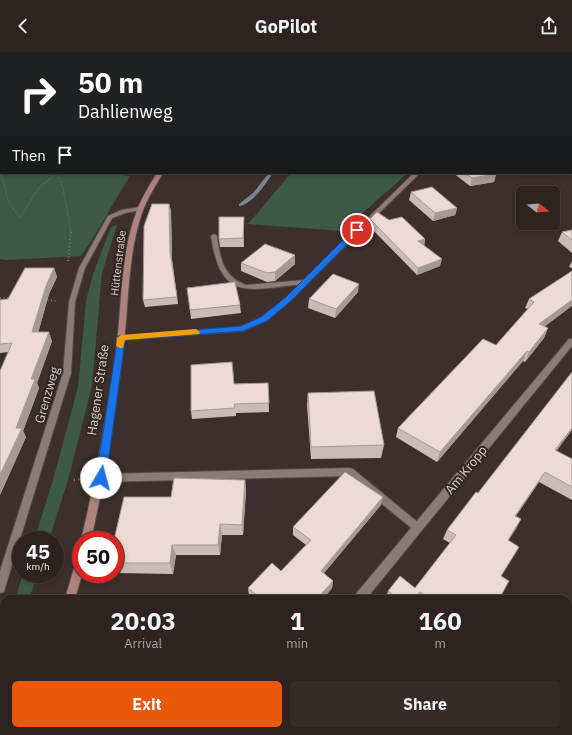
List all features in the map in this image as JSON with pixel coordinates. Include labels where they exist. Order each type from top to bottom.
[{"type":"main road","name":"Hüttenstraße","points":[[121,338],[131,239],[139,208],[159,174]]},
{"type":"main road","name":"Hagener Straße","points":[[88,531],[101,478],[121,338]]},
{"type":"main road","points":[[71,595],[75,583]]},
{"type":"street","points":[[121,338],[243,328],[264,319],[288,300],[304,282],[416,174]]},
{"type":"street","name":"Grenzweg","points":[[0,588],[67,373],[72,302],[82,268],[107,222],[116,213],[139,208]]},
{"type":"street","points":[[214,236],[217,262],[236,285],[244,287],[304,282]]},
{"type":"street","name":"Am Kropp","points":[[362,595],[572,341]]},
{"type":"street","points":[[101,478],[350,472],[418,528]]},
{"type":"path","points":[[1,174],[9,203],[20,217],[39,188],[56,174]]},
{"type":"path","points":[[57,174],[63,188],[71,232],[68,268]]},
{"type":"path","points":[[0,298],[14,299]]},
{"type":"path","points":[[44,300],[72,302]]},
{"type":"green space","points":[[0,174],[115,174],[130,176],[81,256],[7,260],[0,259]]},
{"type":"green space","points":[[290,174],[407,174],[342,231],[248,224]]},
{"type":"green space","points":[[117,225],[102,273],[92,386],[68,480],[52,531],[37,531],[53,480],[78,387],[86,301],[93,274],[111,227]]},
{"type":"green space","points":[[20,583],[35,583],[30,595],[16,595]]},
{"type":"building","points":[[466,174],[496,174],[472,178]]},
{"type":"building","points":[[432,187],[457,208],[435,213],[411,192]]},
{"type":"building","points":[[152,204],[169,204],[170,252],[177,297],[143,300],[144,226]]},
{"type":"building","points":[[377,212],[389,220],[402,217],[425,239],[418,241],[442,259],[418,268],[370,219]]},
{"type":"building","points":[[219,217],[244,217],[243,238],[219,239]]},
{"type":"building","points":[[572,230],[572,240],[562,232]]},
{"type":"building","points":[[265,244],[295,255],[275,272],[267,273],[241,263]]},
{"type":"building","points":[[25,268],[54,268],[46,286],[32,332],[49,332],[31,379],[35,379],[16,428],[22,428],[0,475],[0,371],[12,343],[0,344],[0,300],[8,299]]},
{"type":"building","points":[[572,271],[572,300],[539,324],[548,328],[529,352],[527,351],[440,452],[398,428],[483,339],[496,345],[534,302],[529,299]]},
{"type":"building","points":[[333,274],[359,284],[336,309],[309,299]]},
{"type":"building","points":[[235,282],[240,305],[190,310],[187,288]]},
{"type":"building","points":[[232,362],[234,384],[268,383],[269,403],[234,404],[235,408],[191,411],[191,365]]},
{"type":"building","points":[[572,372],[572,428],[555,450],[572,459],[572,487],[545,472],[515,516],[521,519],[508,540],[519,547],[501,576],[509,581],[501,595],[424,595],[420,592],[417,595],[393,595],[388,591],[400,576],[415,588],[456,535],[447,530],[476,492],[478,493]]},
{"type":"building","points":[[374,391],[384,445],[311,447],[308,393]]},
{"type":"building","points":[[345,472],[383,497],[321,571],[333,581],[321,595],[256,595],[248,588],[272,563],[281,571],[311,540],[293,527]]},
{"type":"building","points":[[174,478],[245,480],[242,525],[220,524],[218,545],[172,545],[170,563],[124,563],[124,531],[116,531],[124,497],[171,497]]},
{"type":"waterway","points":[[241,205],[255,194],[270,174]]},
{"type":"slow traffic","points":[[120,346],[121,338],[196,332]]},
{"type":"route","points":[[101,478],[121,338],[243,328],[264,319],[288,300],[304,282],[357,230]]}]
